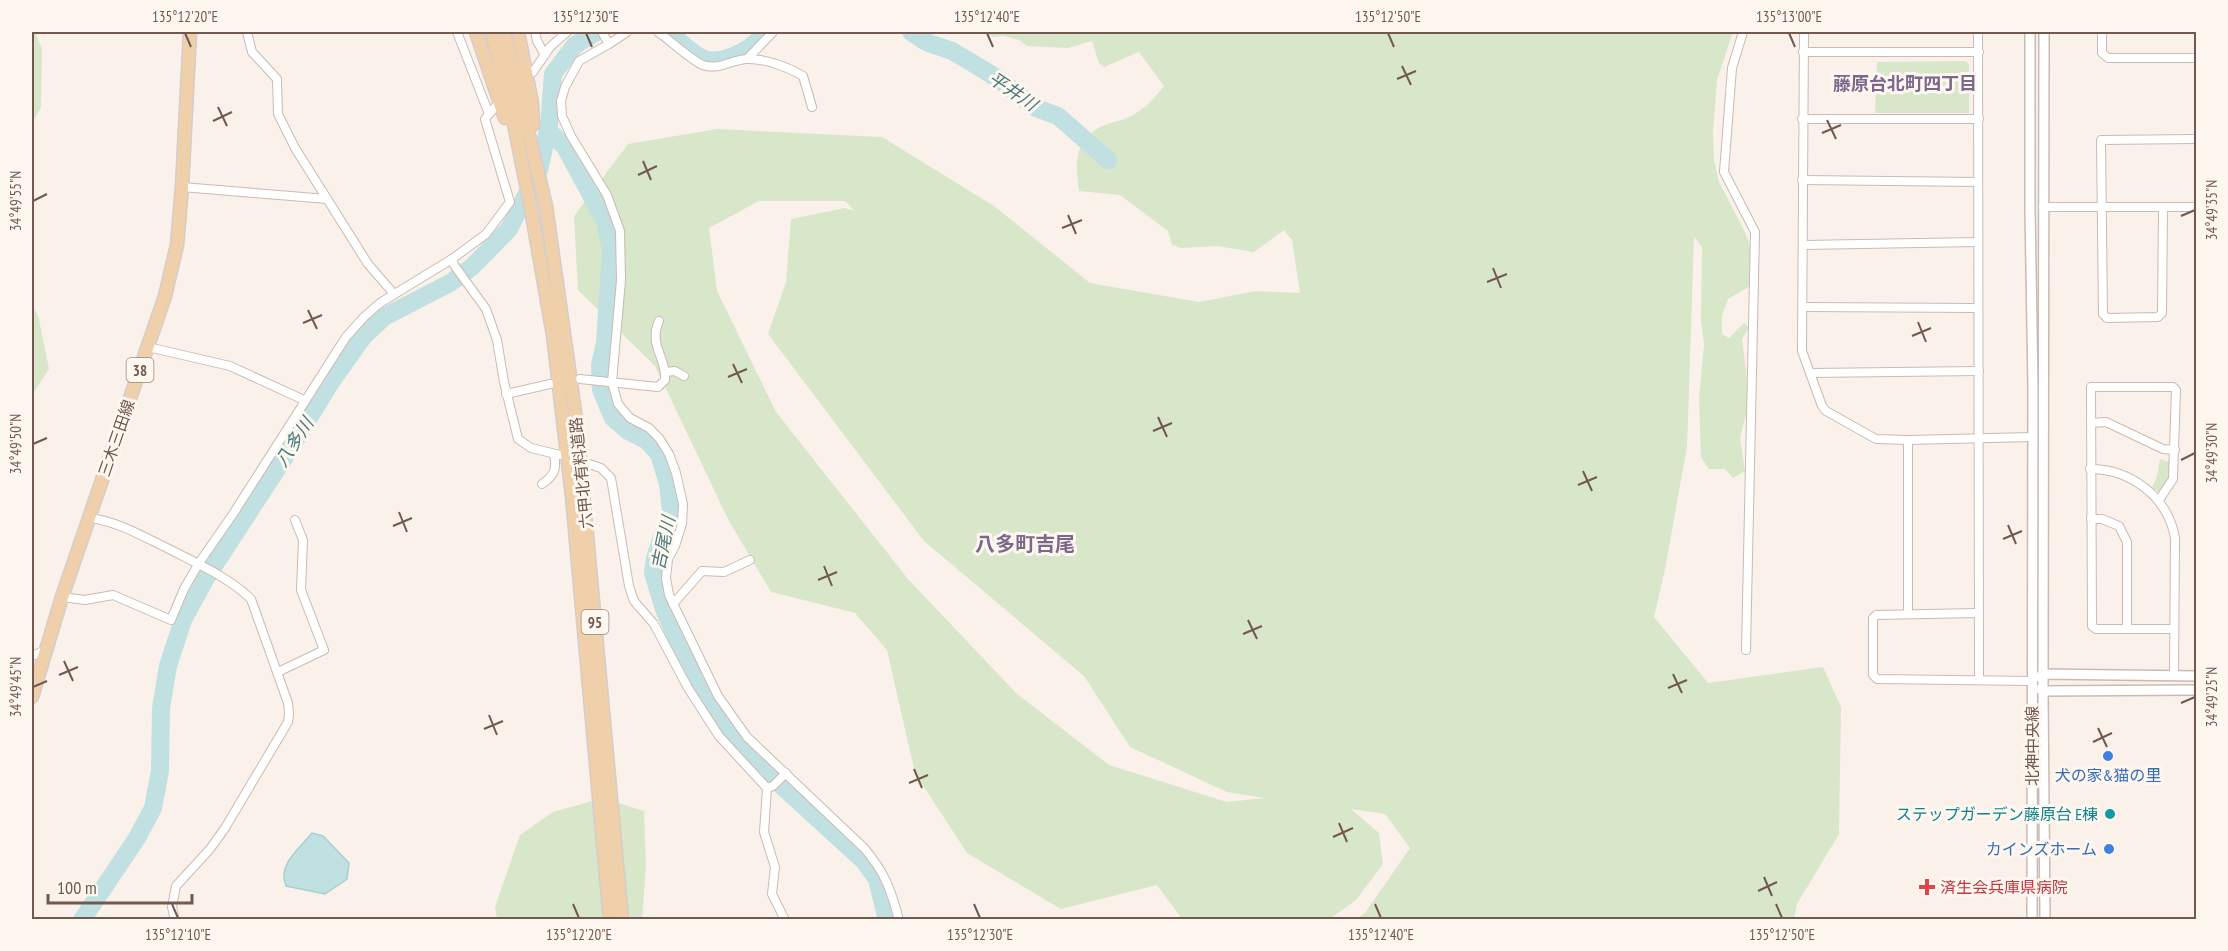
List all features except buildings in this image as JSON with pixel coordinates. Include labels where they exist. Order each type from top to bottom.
[{"type":"main road","name":"三木三田線","points":[[32,697],[62,597],[165,296],[177,245],[190,32]]},
{"type":"main road","points":[[476,32],[502,108],[531,209]]},
{"type":"main road","name":"六甲北有料道路","points":[[492,32],[531,209],[553,335],[572,496],[610,920]]},
{"type":"main road","name":"六甲北有料道路","points":[[504,32],[546,206],[577,426],[622,920]]},
{"type":"main road","points":[[518,32],[532,103],[535,158]]},
{"type":"street","points":[[246,32],[252,52],[277,79],[279,114],[295,148],[368,264],[394,294]]},
{"type":"street","points":[[62,597],[85,600],[113,594],[171,620],[184,589],[346,337],[364,317],[394,294],[453,262],[486,234],[510,202],[484,119],[492,110],[457,32]]},
{"type":"street","points":[[535,32],[545,55]]},
{"type":"street","points":[[533,72],[550,47],[567,32]]},
{"type":"street","points":[[602,32],[609,43]]},
{"type":"street","points":[[627,32],[579,61],[565,87],[561,101],[562,116],[571,136],[607,195],[620,231],[621,280],[610,381],[618,404],[630,418],[649,428],[659,438],[669,454],[683,504],[682,524],[668,559],[666,578],[669,595],[718,696],[747,737],[878,864],[887,879],[899,920]]},
{"type":"street","points":[[658,32],[705,66],[718,66],[748,58],[768,62],[802,76],[812,107]]},
{"type":"street","points":[[748,58],[773,32]]},
{"type":"street","points":[[1743,32],[1732,68],[1724,172],[1755,232],[1746,650]]},
{"type":"street","points":[[1804,32],[1802,351],[1822,406],[1826,411],[1876,439],[2032,437]]},
{"type":"street","points":[[1978,32],[1979,680]]},
{"type":"street","name":"北神中央線","points":[[2030,32],[2032,920]]},
{"type":"street","points":[[2044,32],[2045,920]]},
{"type":"street","points":[[2102,32],[2102,53],[2108,58],[2196,58]]},
{"type":"street","points":[[1803,52],[1979,52]]},
{"type":"street","points":[[1802,119],[1979,119]]},
{"type":"street","points":[[2163,207],[2162,313],[2158,317],[2107,318],[2103,314],[2101,140],[2196,140]]},
{"type":"street","points":[[1803,180],[1978,182]]},
{"type":"street","points":[[182,187],[327,199]]},
{"type":"street","points":[[2043,207],[2196,207]]},
{"type":"street","points":[[1803,245],[1978,242]]},
{"type":"street","points":[[453,262],[486,309],[498,340],[506,394],[518,439],[531,448],[557,454],[553,477],[542,484]]},
{"type":"street","points":[[1803,307],[1978,308]]},
{"type":"street","points":[[580,379],[658,387],[665,380],[666,372],[656,348],[658,321]]},
{"type":"street","points":[[148,347],[230,366],[304,400]]},
{"type":"street","points":[[666,372],[675,371],[684,376]]},
{"type":"street","points":[[1810,373],[1979,371]]},
{"type":"street","points":[[506,394],[550,384]]},
{"type":"street","points":[[2159,500],[2173,479],[2176,390],[2173,387],[2091,387],[2092,626],[2096,629],[2175,629]]},
{"type":"street","points":[[2091,423],[2106,422],[2163,449],[2175,450]]},
{"type":"street","points":[[1908,440],[1908,614]]},
{"type":"street","points":[[589,464],[601,468],[611,478],[629,586],[634,601],[654,624],[688,688],[719,736],[770,787]]},
{"type":"street","points":[[2090,469],[2116,472],[2142,486],[2159,500],[2172,522],[2175,538],[2174,676]]},
{"type":"street","points":[[89,518],[105,520],[130,530],[201,564],[243,591],[251,599],[288,703],[288,722],[225,828],[210,849],[176,886],[173,896],[175,920]]},
{"type":"street","points":[[2091,519],[2102,519],[2119,526],[2127,543],[2127,629]]},
{"type":"street","points":[[278,672],[324,650],[301,590],[303,540],[295,520]]},
{"type":"street","points":[[673,604],[702,572],[724,572],[750,560]]},
{"type":"street","points":[[1978,613],[1876,615],[1873,618],[1873,675],[1877,679],[2031,681],[2043,674],[2196,676]]},
{"type":"street","points":[[32,656],[46,650]]},
{"type":"street","points":[[2031,681],[2043,691],[2196,690]]},
{"type":"street","points":[[784,774],[770,787],[764,832],[775,867],[772,894],[785,920]]},
{"type":"green space","points":[[32,32],[35,32],[42,49],[41,107],[32,124]]},
{"type":"green space","points":[[986,32],[1733,32],[1717,80],[1713,133],[1714,160],[1719,182],[1750,246],[1750,286],[1728,299],[1722,316],[1722,334],[1729,338],[1744,323],[1749,328],[1742,339],[1748,406],[1740,438],[1745,471],[1733,478],[1725,469],[1709,469],[1701,457],[1699,398],[1704,344],[1701,321],[1702,247],[1694,237],[1687,447],[1654,617],[1708,683],[1823,667],[1841,707],[1839,834],[1797,904],[1794,919],[1357,919],[1365,913],[1410,848],[1385,814],[1351,809],[1379,833],[1383,864],[1356,900],[1330,919],[1182,919],[1157,885],[1061,909],[967,853],[915,773],[887,650],[855,613],[771,592],[729,521],[655,366],[578,290],[574,216],[628,144],[717,129],[882,137],[994,206],[1090,283],[1199,302],[1256,291],[1300,293],[1292,240],[1284,230],[1254,252],[1217,246],[1181,248],[1172,245],[1168,231],[1120,195],[1079,191],[1077,162],[1081,145],[1086,138],[1102,126],[1139,111],[1164,86],[1139,52],[1104,67],[1099,63],[1092,41],[1068,48],[1027,46],[1019,40],[1003,36],[993,37]],"holes":[[[759,201],[845,201],[855,211],[845,208],[791,219],[786,282],[768,334],[924,541],[1084,676],[1130,747],[1227,792],[1264,798],[1227,802],[1109,765],[1016,693],[908,579],[776,412],[717,291],[709,228]]]},
{"type":"green space","points":[[1965,61],[1969,64],[1969,113],[1875,113],[1877,62]]},
{"type":"green space","points":[[32,306],[38,315],[49,369],[32,395]]},
{"type":"green space","points":[[2160,459],[2169,462],[2171,476],[2163,494],[2152,488]]},
{"type":"green space","points":[[603,798],[644,811],[646,866],[642,919],[497,919],[495,907],[520,835],[553,812]]},
{"type":"water","points":[[312,833],[323,836],[349,863],[347,879],[325,894],[286,886],[284,878],[287,864]]},
{"type":"waterway","name":"八多川","points":[[82,920],[137,838],[153,808],[160,771],[161,708],[168,666],[183,620],[206,578],[331,382],[363,337],[384,317],[450,283],[472,267],[509,229],[539,170],[549,126],[553,74],[575,45],[596,32]]},
{"type":"waterway","name":"平井川","points":[[670,32],[698,56],[708,60],[724,59],[740,53],[766,32]]},
{"type":"waterway","name":"平井川","points":[[911,32],[926,42],[952,51],[997,78],[1036,108],[1058,116],[1108,160]]},
{"type":"waterway","name":"吉尾川","points":[[548,130],[565,147],[605,221],[611,250],[605,343],[600,365],[601,390],[613,418],[628,431],[646,440],[659,454],[668,484],[671,511],[655,558],[653,573],[664,609],[696,683],[729,733],[759,765],[863,860],[877,879],[887,920]]},
{"type":"place","name":"犬の家&猫の里","points":[[2108,756]]},
{"type":"place","name":"ステップガーデン藤原台 E棟","points":[[2110,814]]},
{"type":"place","name":"カインズホーム","points":[[2109,849]]},
{"type":"place","name":"済生会兵庫県病院","points":[[1927,887]]},
{"type":"district","name":"藤原台北町四丁目","points":[[1905,83]]},
{"type":"district","name":"八多町吉尾","points":[[1025,544]]}]
